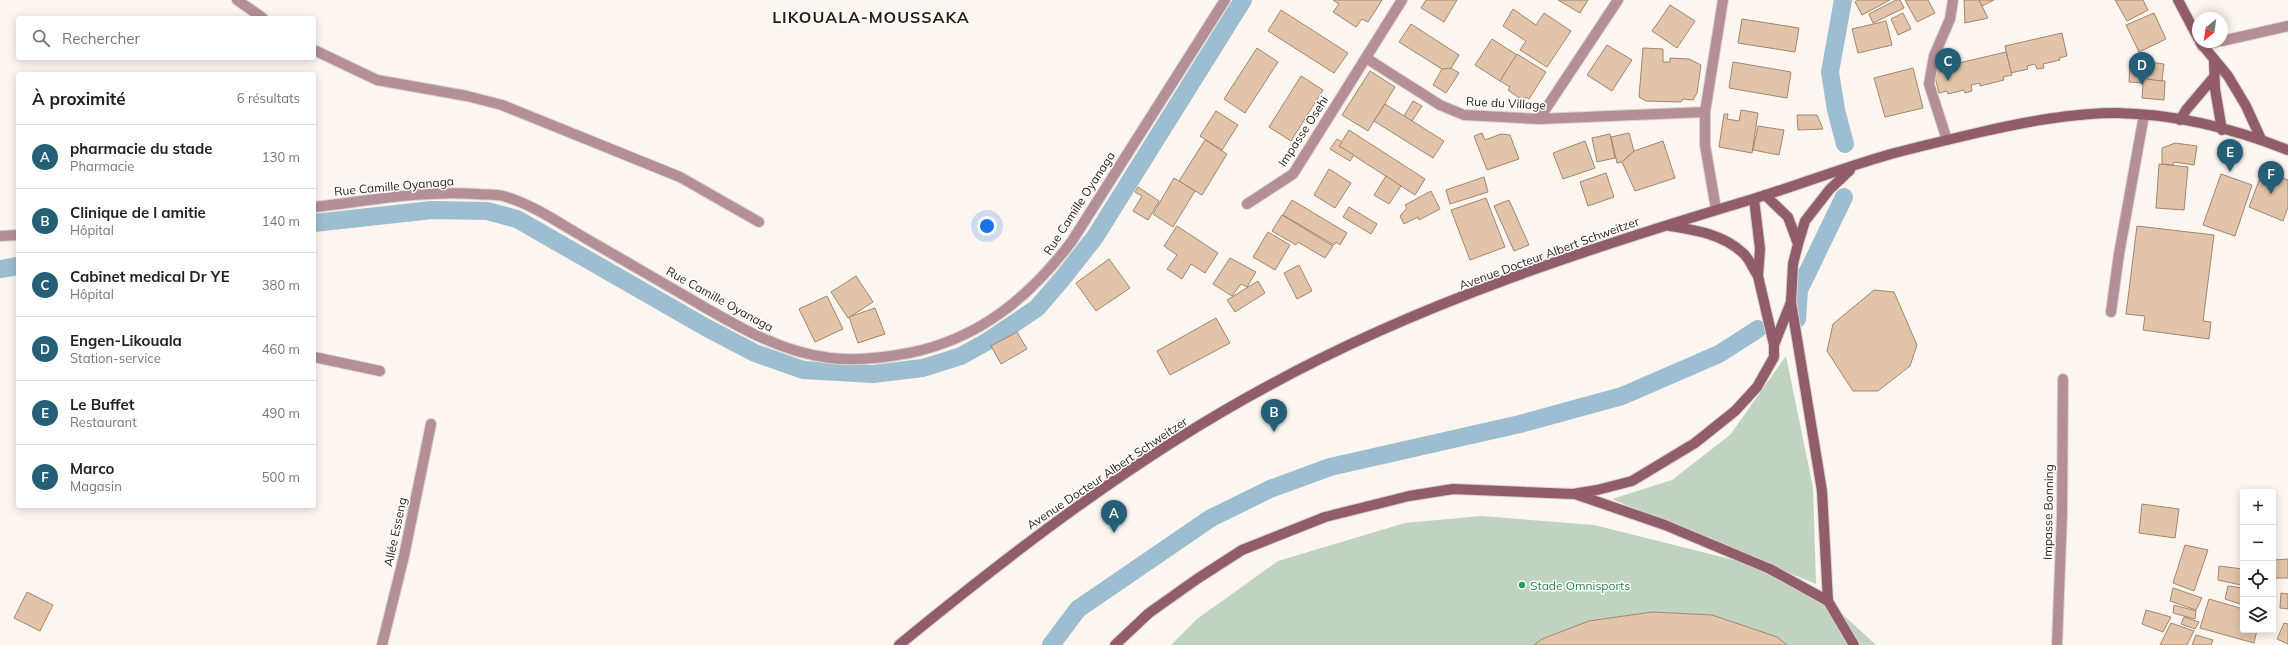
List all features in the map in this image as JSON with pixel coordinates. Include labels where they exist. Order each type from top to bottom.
[{"type":"main road","points":[[2178,0],[2192,27]]},
{"type":"main road","points":[[2204,48],[2234,86],[2261,139]]},
{"type":"main road","points":[[2214,61],[2214,78],[2222,130]]},
{"type":"main road","points":[[2180,120],[2190,104],[2214,78]]},
{"type":"main road","name":"Avenue Docteur Albert Schweitzer","points":[[899,645],[1012,553],[1158,451],[1270,385],[1379,330],[1548,266],[1716,209],[1754,199],[1888,155],[1946,140],[2048,119],[2116,113],[2144,115],[2180,120],[2261,139],[2288,150]]},
{"type":"main road","points":[[1851,168],[1830,189],[1805,221],[1794,264],[1791,302],[1822,491],[1828,601],[1854,645]]},
{"type":"main road","points":[[1765,195],[1788,217],[1798,244]]},
{"type":"main road","points":[[1115,645],[1149,613],[1197,579],[1242,550],[1326,517],[1409,496],[1453,489],[1574,494],[1597,490],[1632,480],[1695,443],[1735,411],[1757,388],[1774,357],[1774,345],[1758,276],[1760,249],[1754,199]]},
{"type":"main road","points":[[1668,226],[1692,229],[1727,241],[1744,253],[1758,276]]},
{"type":"main road","points":[[1774,345],[1791,302]]},
{"type":"main road","points":[[1574,494],[1665,525],[1770,569],[1828,601]]},
{"type":"street","points":[[237,0],[260,16]]},
{"type":"street","name":"Rue Camille Oyanaga","points":[[316,207],[455,192],[502,196],[526,206],[564,226],[731,322],[769,341],[799,351],[829,358],[861,359],[922,350],[949,342],[995,318],[1015,304],[1054,266],[1072,242],[1225,0]]},
{"type":"street","points":[[1366,58],[1402,0]]},
{"type":"street","points":[[1539,119],[1618,0]]},
{"type":"street","points":[[1716,209],[1705,145],[1705,112],[1723,0]]},
{"type":"street","points":[[1946,140],[1929,84],[1930,69],[1950,19],[1953,0]]},
{"type":"street","points":[[2228,40],[2288,26]]},
{"type":"street","points":[[316,51],[377,80],[467,96],[502,105],[680,177],[759,222]]},
{"type":"street","name":"Rue du Village","points":[[1366,58],[1440,105],[1464,115],[1539,119],[1705,112]]},
{"type":"street","name":"Impasse Osehi","points":[[1247,204],[1293,174],[1366,58]]},
{"type":"street","points":[[2110,312],[2118,254],[2144,115]]},
{"type":"street","points":[[0,236],[16,235]]},
{"type":"street","points":[[316,357],[380,371]]},
{"type":"street","name":"Impasse Bonning","points":[[2057,645],[2062,514],[2063,379]]},
{"type":"street","name":"Allée Esseng","points":[[382,645],[404,556],[431,424]]},
{"type":"green space","points":[[1786,356],[1813,488],[1816,584],[1612,499],[1672,480],[1730,435]]},
{"type":"green space","name":"Stade Omnisports","points":[[1481,516],[1594,525],[1770,569],[1828,601],[1876,645],[1171,645],[1197,619],[1278,561],[1405,523]]},
{"type":"building","points":[[1333,0],[1382,0],[1368,22],[1362,19],[1356,27],[1333,12],[1339,4]]},
{"type":"building","points":[[1426,0],[1457,0],[1444,22],[1421,8]]},
{"type":"building","points":[[1558,0],[1588,0],[1580,13]]},
{"type":"building","points":[[1858,0],[1890,0],[1862,15],[1855,2]]},
{"type":"building","points":[[1896,0],[1900,0],[1904,8],[1873,23],[1869,14]]},
{"type":"building","points":[[1905,0],[1928,0],[1935,13],[1917,22]]},
{"type":"building","points":[[1964,0],[1979,0],[1988,18],[1965,23]]},
{"type":"building","points":[[1979,0],[1994,0],[1982,6]]},
{"type":"building","points":[[2115,0],[2143,0],[2148,10],[2127,21]]},
{"type":"building","points":[[1670,5],[1695,21],[1677,48],[1652,31]]},
{"type":"building","points":[[1513,9],[1536,25],[1544,13],[1571,31],[1547,67],[1520,50],[1526,41],[1503,26]]},
{"type":"building","points":[[1281,10],[1348,53],[1334,73],[1268,31]]},
{"type":"building","points":[[1903,13],[1911,29],[1898,35],[1891,19]]},
{"type":"building","points":[[2154,13],[2166,39],[2139,52],[2126,25]]},
{"type":"building","points":[[1742,19],[1799,28],[1795,52],[1738,43]]},
{"type":"building","points":[[1886,21],[1892,45],[1858,53],[1852,29]]},
{"type":"building","points":[[1411,24],[1459,55],[1450,70],[1445,71],[1399,42]]},
{"type":"building","points":[[2062,33],[2067,56],[2059,58],[2060,60],[2043,64],[2044,68],[2037,69],[2035,64],[2027,66],[2028,69],[2011,73],[2005,46]]},
{"type":"building","points":[[1492,39],[1517,55],[1500,81],[1475,65]]},
{"type":"building","points":[[1607,45],[1632,60],[1612,91],[1587,75]]},
{"type":"building","points":[[1257,48],[1278,62],[1245,113],[1224,99]]},
{"type":"building","points":[[1643,48],[1663,49],[1663,62],[1670,62],[1670,58],[1689,59],[1701,65],[1697,93],[1693,100],[1683,99],[1681,102],[1646,101],[1639,97]]},
{"type":"building","points":[[2006,52],[2012,75],[2003,77],[2004,80],[1980,86],[1980,83],[1971,85],[1972,91],[1965,93],[1964,90],[1948,94],[1947,91],[1939,93],[1933,69]]},
{"type":"building","points":[[1517,54],[1546,72],[1529,99],[1526,97],[1524,101],[1508,90],[1510,87],[1500,81]]},
{"type":"building","points":[[2130,60],[2149,61],[2147,79],[2165,81],[2164,100],[2142,98],[2143,83],[2129,82]]},
{"type":"building","points":[[1733,62],[1791,72],[1787,98],[1729,88]]},
{"type":"building","points":[[2149,62],[2164,64],[2162,81],[2147,79]]},
{"type":"building","points":[[1451,68],[1459,73],[1446,93],[1433,85],[1442,69]]},
{"type":"building","points":[[1913,68],[1923,108],[1885,117],[1874,78]]},
{"type":"building","points":[[1370,71],[1395,87],[1368,131],[1342,115]]},
{"type":"building","points":[[1301,76],[1323,90],[1291,141],[1269,127]]},
{"type":"building","points":[[1413,101],[1422,106],[1412,121],[1404,116]]},
{"type":"building","points":[[1385,104],[1444,141],[1433,158],[1374,121]]},
{"type":"building","points":[[1741,110],[1758,113],[1752,153],[1719,147],[1724,114],[1728,114],[1727,119],[1739,121]]},
{"type":"building","points":[[1216,111],[1238,125],[1222,150],[1200,136]]},
{"type":"building","points":[[1797,115],[1817,115],[1823,129],[1798,130]]},
{"type":"building","points":[[1758,126],[1784,130],[1779,155],[1753,150]]},
{"type":"building","points":[[1349,130],[1425,179],[1415,195],[1339,146]]},
{"type":"building","points":[[1482,133],[1485,140],[1501,134],[1510,135],[1519,159],[1487,170],[1474,136]]},
{"type":"building","points":[[1629,133],[1634,151],[1622,162],[1617,163],[1611,137]]},
{"type":"building","points":[[1610,134],[1615,158],[1597,162],[1592,138]]},
{"type":"building","points":[[1337,139],[1342,142],[1339,146],[1354,155],[1350,161],[1330,149]]},
{"type":"building","points":[[1205,140],[1227,154],[1202,195],[1179,181]]},
{"type":"building","points":[[1585,141],[1595,168],[1563,179],[1553,153]]},
{"type":"building","points":[[1663,141],[1675,178],[1635,191],[1622,162],[1634,151]]},
{"type":"building","points":[[2175,143],[2197,146],[2194,165],[2174,162],[2173,165],[2162,164],[2162,148]]},
{"type":"building","points":[[2159,164],[2188,167],[2184,210],[2156,208]]},
{"type":"building","points":[[1329,169],[1351,183],[1335,208],[1314,195]]},
{"type":"building","points":[[2263,170],[2288,180],[2288,207],[2283,221],[2249,207]]},
{"type":"building","points":[[1606,173],[1614,197],[1588,206],[1580,182]]},
{"type":"building","points":[[2221,174],[2252,185],[2235,236],[2203,225]]},
{"type":"building","points":[[1386,176],[1401,186],[1389,204],[1374,195]]},
{"type":"building","points":[[1484,177],[1488,192],[1450,204],[1446,190]]},
{"type":"building","points":[[1174,178],[1195,191],[1173,227],[1153,214]]},
{"type":"building","points":[[1138,187],[1159,201],[1148,220],[1133,211],[1142,196],[1135,192]]},
{"type":"building","points":[[1431,191],[1440,209],[1419,220],[1418,217],[1404,224],[1400,216],[1407,208],[1405,205]]},
{"type":"building","points":[[1486,198],[1505,247],[1470,260],[1451,210]]},
{"type":"building","points":[[1292,200],[1347,233],[1340,245],[1336,242],[1334,245],[1283,215]]},
{"type":"building","points":[[1509,200],[1529,245],[1514,251],[1494,206]]},
{"type":"building","points":[[1349,207],[1377,224],[1371,234],[1343,217]]},
{"type":"building","points":[[1282,215],[1333,246],[1325,258],[1298,242],[1296,245],[1272,231]]},
{"type":"building","points":[[1177,226],[1218,253],[1205,273],[1191,264],[1182,279],[1167,269],[1177,255],[1164,246]]},
{"type":"building","points":[[2137,226],[2214,235],[2203,321],[2211,322],[2209,339],[2143,330],[2145,316],[2126,314]]},
{"type":"building","points":[[1268,232],[1290,245],[1275,270],[1253,257]]},
{"type":"building","points":[[1230,258],[1256,272],[1247,287],[1241,284],[1232,296],[1213,284]]},
{"type":"building","points":[[1109,259],[1130,288],[1096,311],[1076,283]]},
{"type":"building","points":[[1299,265],[1312,291],[1297,299],[1284,273]]},
{"type":"building","points":[[856,276],[873,302],[848,318],[831,292]]},
{"type":"building","points":[[1258,281],[1265,293],[1235,312],[1227,300]]},
{"type":"building","points":[[1874,290],[1894,292],[1917,345],[1910,366],[1878,391],[1853,391],[1827,351],[1833,324]]},
{"type":"building","points":[[827,296],[843,329],[815,342],[799,309]]},
{"type":"building","points":[[875,308],[885,334],[858,343],[849,317]]},
{"type":"building","points":[[1216,318],[1230,343],[1170,375],[1157,351]]},
{"type":"building","points":[[1017,332],[1027,349],[1001,364],[991,346]]},
{"type":"building","points":[[2142,504],[2179,509],[2175,538],[2139,533]]},
{"type":"building","points":[[2185,545],[2208,550],[2194,591],[2173,583]]},
{"type":"building","points":[[2288,559],[2288,578],[2276,578],[2276,560]]},
{"type":"building","points":[[2219,566],[2240,569],[2240,585],[2218,580]]},
{"type":"building","points":[[2228,586],[2240,588],[2240,604],[2225,599]]},
{"type":"building","points":[[2173,588],[2202,598],[2196,610],[2170,601]]},
{"type":"building","points":[[27,592],[53,605],[40,631],[14,618]]},
{"type":"building","points":[[2281,593],[2288,594],[2288,609],[2280,608]]},
{"type":"building","points":[[2209,599],[2240,608],[2240,633],[2256,633],[2254,643],[2200,628]]},
{"type":"building","points":[[2174,605],[2196,611],[2195,619],[2173,613]]},
{"type":"building","points":[[2146,610],[2171,617],[2163,632],[2142,624]]},
{"type":"building","points":[[1652,612],[1712,615],[1777,637],[1787,645],[1534,645],[1542,639],[1589,621]]},
{"type":"building","points":[[2184,617],[2199,622],[2195,629],[2181,624]]},
{"type":"building","points":[[2171,623],[2194,631],[2187,645],[2160,645]]},
{"type":"building","points":[[2284,623],[2288,624],[2288,644],[2277,639]]},
{"type":"building","points":[[2196,635],[2213,640],[2211,645],[2192,645]]},
{"type":"waterway","points":[[316,223],[432,210],[487,211],[517,219],[707,328],[755,353],[803,370],[873,374],[923,368],[961,356],[988,341],[1037,308],[1095,237],[1243,0]]},
{"type":"waterway","points":[[1843,0],[1830,72],[1836,110],[1845,144]]},
{"type":"waterway","points":[[1797,319],[1799,290],[1844,197]]},
{"type":"waterway","points":[[0,269],[16,266]]},
{"type":"waterway","points":[[1051,645],[1078,609],[1211,518],[1270,489],[1330,467],[1520,424],[1622,396],[1719,354],[1758,329]]},
{"type":"place","name":"Cabinet medical Dr YE","points":[[1948,81]]},
{"type":"place","name":"Engen-Likouala","points":[[2142,85]]},
{"type":"place","name":"Le Buffet","points":[[2230,172]]},
{"type":"place","name":"Marco","points":[[2271,194]]},
{"type":"place","name":"Clinique de l amitie","points":[[1274,432]]},
{"type":"place","name":"pharmacie du stade","points":[[1114,533]]},
{"type":"place","name":"Stade Omnisports","points":[[1522,585]]},
{"type":"district","name":"LIKOUALA-MOUSSAKA","points":[[871,17]]}]
